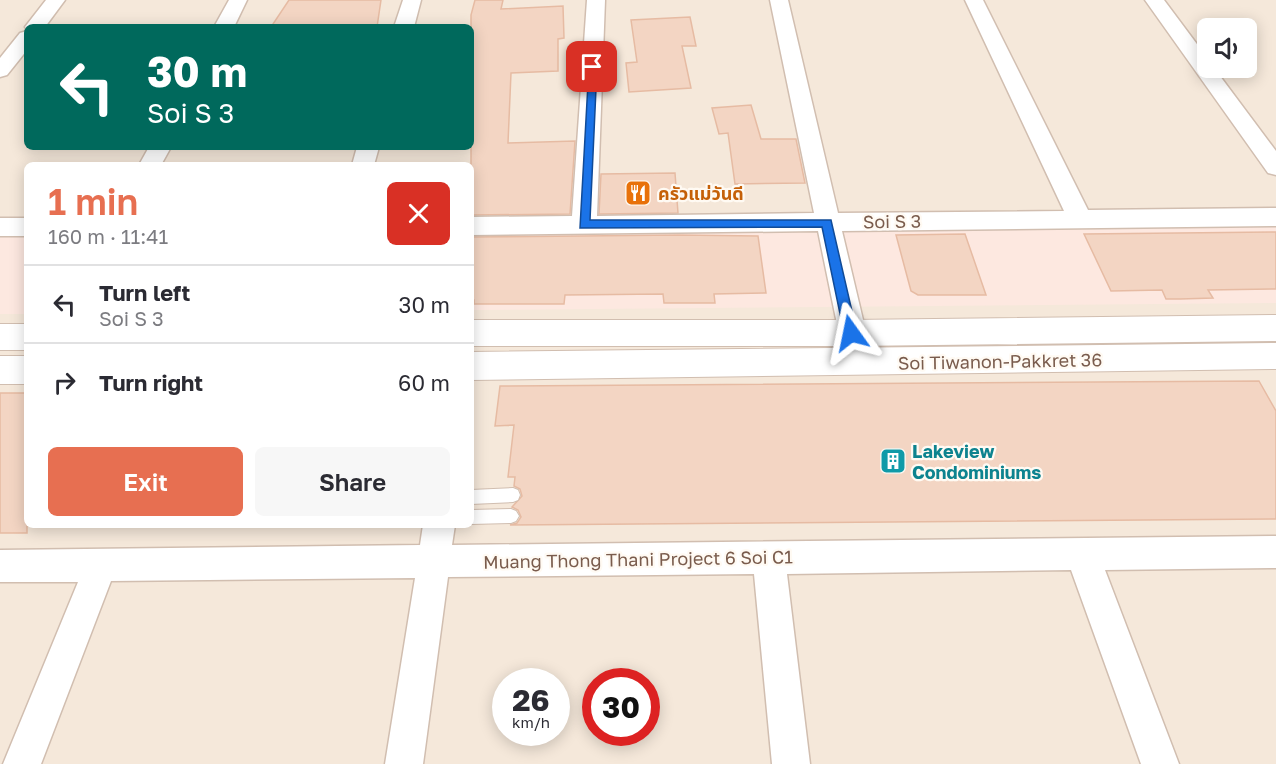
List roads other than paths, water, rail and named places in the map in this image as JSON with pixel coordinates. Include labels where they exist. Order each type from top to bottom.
[{"type":"street","points":[[37,24],[56,0]]},
{"type":"street","points":[[226,24],[238,0]]},
{"type":"street","points":[[405,24],[412,0]]},
{"type":"street","points":[[584,225],[596,0]]},
{"type":"street","points":[[778,0],[855,348]]},
{"type":"street","points":[[974,0],[1078,217]]},
{"type":"street","points":[[1154,0],[1276,167]]},
{"type":"street","points":[[0,71],[24,41]]},
{"type":"street","name":"Soi S 3","points":[[474,226],[827,223],[1078,217],[1276,217]]},
{"type":"street","points":[[0,227],[24,227]]},
{"type":"street","points":[[1269,328],[1276,356]]},
{"type":"street","name":"Soi Tiwanon-Pakkret 36","points":[[474,366],[1269,328]]},
{"type":"street","name":"Soi Tiwanon-Pakkret 36","points":[[474,333],[855,348],[1276,356]]},
{"type":"street","points":[[0,337],[24,337]]},
{"type":"street","points":[[0,370],[24,370]]},
{"type":"street","points":[[404,764],[438,528]]},
{"type":"street","name":"Muang Thong Thani Project 6 Soi C1","points":[[0,566],[1276,552]]},
{"type":"street","points":[[1082,554],[1160,764]]},
{"type":"street","points":[[769,558],[791,764]]},
{"type":"street","points":[[22,764],[101,566]]},
{"type":"lane","points":[[474,497],[513,495]]},
{"type":"lane","points":[[474,517],[511,516]]},
{"type":"place","name":"ครัวแม่วันดี","points":[[638,193]]},
{"type":"place","name":"Lakeview Condominiums","points":[[893,461]]}]
